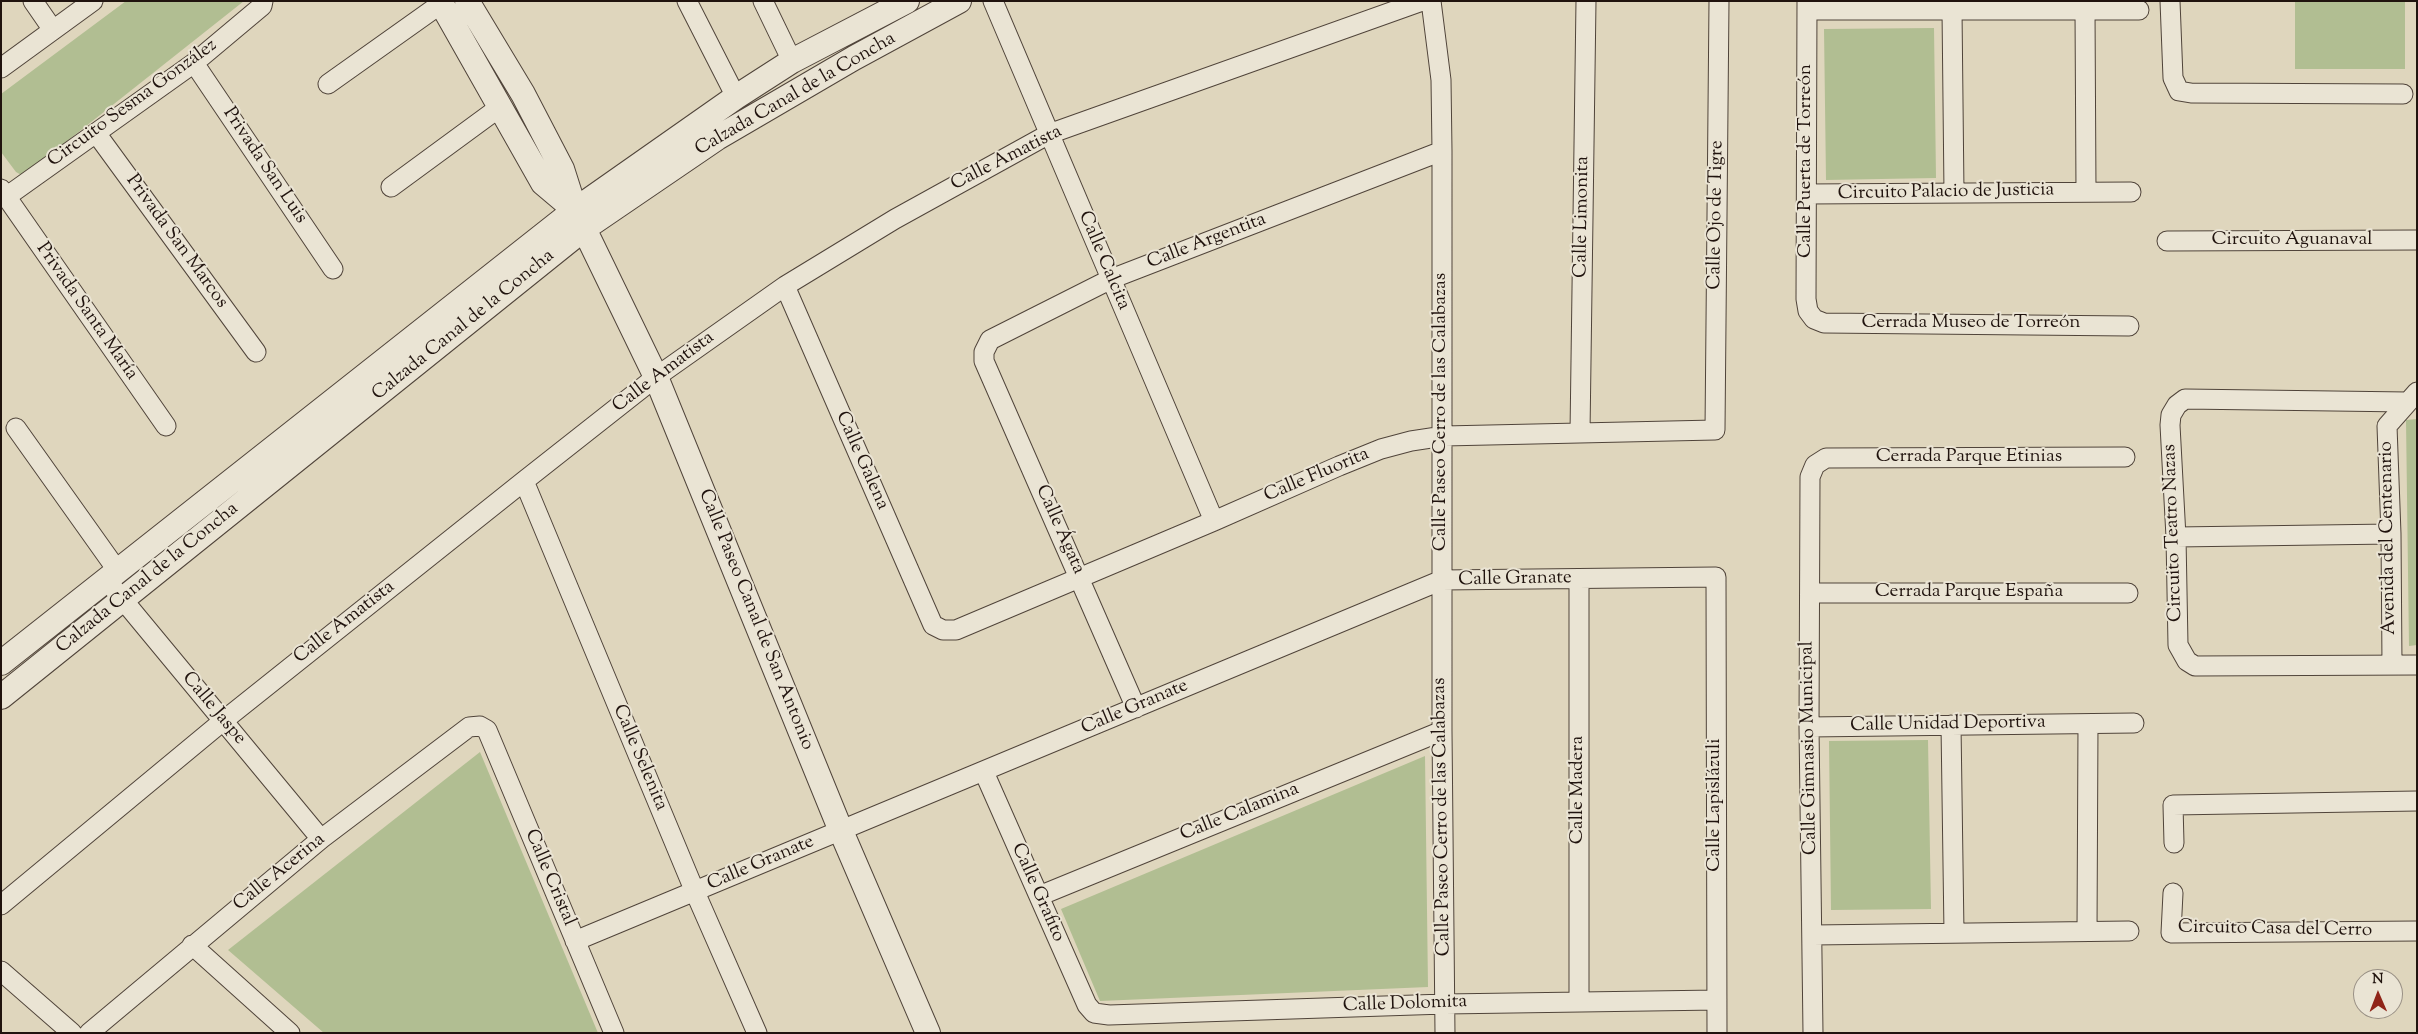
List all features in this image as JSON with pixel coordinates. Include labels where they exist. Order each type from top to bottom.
[{"type":"street","points":[[33,1],[53,30]]},
{"type":"street","points":[[1,68],[93,1]]},
{"type":"street","name":"Circuito Sesma González","points":[[4,193],[96,133],[194,63],[262,6],[263,1]]},
{"type":"street","name":"Calle Paseo Canal de San Antonio","points":[[467,1],[523,94],[562,169],[580,219],[656,377],[841,831],[928,1033]]},
{"type":"street","points":[[687,1],[736,96]]},
{"type":"street","points":[[763,1],[792,61]]},
{"type":"street","name":"Calzada Canal de la Concha","points":[[1,663],[111,574],[580,219],[736,96],[884,6],[907,1]]},
{"type":"street","name":"Calzada Canal de la Concha","points":[[1,697],[123,600],[580,219],[854,58],[959,1]]},
{"type":"street","name":"Calle Calcita","points":[[993,1],[1214,521]]},
{"type":"street","name":"Calle Amatista","points":[[1,905],[223,721],[524,481],[656,377],[785,286],[895,219],[1049,134],[1422,1]]},
{"type":"street","name":"Calle Paseo Cerro de las Calabazas","points":[[1431,1],[1441,80],[1442,152],[1444,436],[1442,731],[1445,1033]]},
{"type":"street","name":"Calle Limonita","points":[[1580,433],[1586,1]]},
{"type":"street","name":"Calle Ojo de Tigre","points":[[1715,430],[1719,1]]},
{"type":"street","points":[[2170,1],[2173,78],[2178,91],[2191,93],[2403,94]]},
{"type":"street","points":[[328,84],[441,2],[543,183],[580,219]]},
{"type":"street","points":[[1807,6],[1952,10],[2138,10]]},
{"type":"street","name":"Calle Puerta de Torreón","points":[[1807,6],[1806,299],[1808,311],[1814,319]]},
{"type":"street","points":[[1952,10],[1954,193]]},
{"type":"street","points":[[2085,10],[2086,192]]},
{"type":"street","name":"Privada San Luis","points":[[194,63],[333,269]]},
{"type":"street","points":[[391,187],[500,106]]},
{"type":"street","name":"Privada San Marcos","points":[[96,133],[256,352]]},
{"type":"street","name":"Calle Argentita","points":[[984,352],[990,340],[1111,279],[1442,152]]},
{"type":"street","name":"Circuito Palacio de Justicia","points":[[1807,194],[2131,192]]},
{"type":"street","name":"Privada Santa María","points":[[4,193],[166,426]]},
{"type":"street","name":"Circuito Aguanaval","points":[[2168,241],[2417,240]]},
{"type":"street","name":"Calle Galena","points":[[785,286],[933,625],[943,630]]},
{"type":"street","name":"Cerrada Museo de Torreón","points":[[1814,319],[1824,323],[2129,326]]},
{"type":"street","name":"Calle Ágata","points":[[984,352],[984,361],[1080,576],[1136,708]]},
{"type":"street","name":"Avenida del Centenario","points":[[2392,665],[2391,534],[2387,426],[2412,398]]},
{"type":"street","name":"Circuito Teatro Nazas","points":[[2412,398],[2185,400],[2177,406],[2171,416],[2170,426],[2176,537],[2178,645],[2187,662],[2195,666],[2417,665]]},
{"type":"street","name":"Calle Jaspe","points":[[16,428],[111,574],[123,600],[321,840]]},
{"type":"street","name":"Calle Fluorita","points":[[943,630],[956,630],[1380,449],[1411,441],[1444,436],[1715,430]]},
{"type":"street","name":"Cerrada Parque Etinias","points":[[1816,465],[1826,458],[2125,457]]},
{"type":"street","name":"Calle Gimnasio Municipal","points":[[1813,1033],[1809,727],[1810,477],[1816,465]]},
{"type":"street","name":"Calle Selenita","points":[[524,481],[695,892],[757,1033]]},
{"type":"street","points":[[2176,537],[2391,534]]},
{"type":"street","name":"Calle Granate","points":[[575,941],[1442,580],[1716,577]]},
{"type":"street","name":"Calle Lapislázuli","points":[[1716,577],[1717,1033]]},
{"type":"street","name":"Calle Madera","points":[[1578,579],[1579,1002]]},
{"type":"street","name":"Cerrada Parque España","points":[[1810,593],[2128,593]]},
{"type":"street","name":"Calle Unidad Deportiva","points":[[1809,727],[2134,723]]},
{"type":"street","points":[[2087,931],[2088,724]]},
{"type":"street","points":[[1951,725],[1954,933]]},
{"type":"street","name":"Calle Acerina","points":[[89,1033],[192,945],[321,840],[469,728],[480,726]]},
{"type":"street","name":"Calle Cristal","points":[[480,726],[487,730],[614,1033]]},
{"type":"street","name":"Calle Calamina","points":[[1039,896],[1442,731]]},
{"type":"street","name":"Calle Grafito","points":[[984,772],[1087,1005],[1094,1012]]},
{"type":"street","points":[[2174,843],[2173,805],[2417,801]]},
{"type":"street","name":"Circuito Casa del Cerro","points":[[2173,892],[2171,933],[2417,931]]},
{"type":"street","points":[[1813,936],[2129,931]]},
{"type":"street","points":[[192,945],[290,1033]]},
{"type":"street","points":[[1,971],[72,1033]]},
{"type":"street","name":"Calle Dolomita","points":[[1094,1012],[1110,1015],[1445,1004],[1717,1000]]},
{"type":"green space","points":[[126,1],[244,1],[23,176],[16,172],[1,152],[1,94]]},
{"type":"green space","points":[[2295,1],[2405,1],[2405,69],[2295,69]]},
{"type":"green space","points":[[1934,28],[1936,178],[1826,180],[1824,29]]},
{"type":"green space","points":[[2417,419],[2417,645],[2409,646],[2406,420]]},
{"type":"green space","points":[[1928,740],[1931,909],[1831,910],[1829,741]]},
{"type":"green space","points":[[480,752],[598,1033],[324,1033],[228,950]]},
{"type":"green space","points":[[1425,756],[1428,987],[1100,1001],[1061,909]]}]
